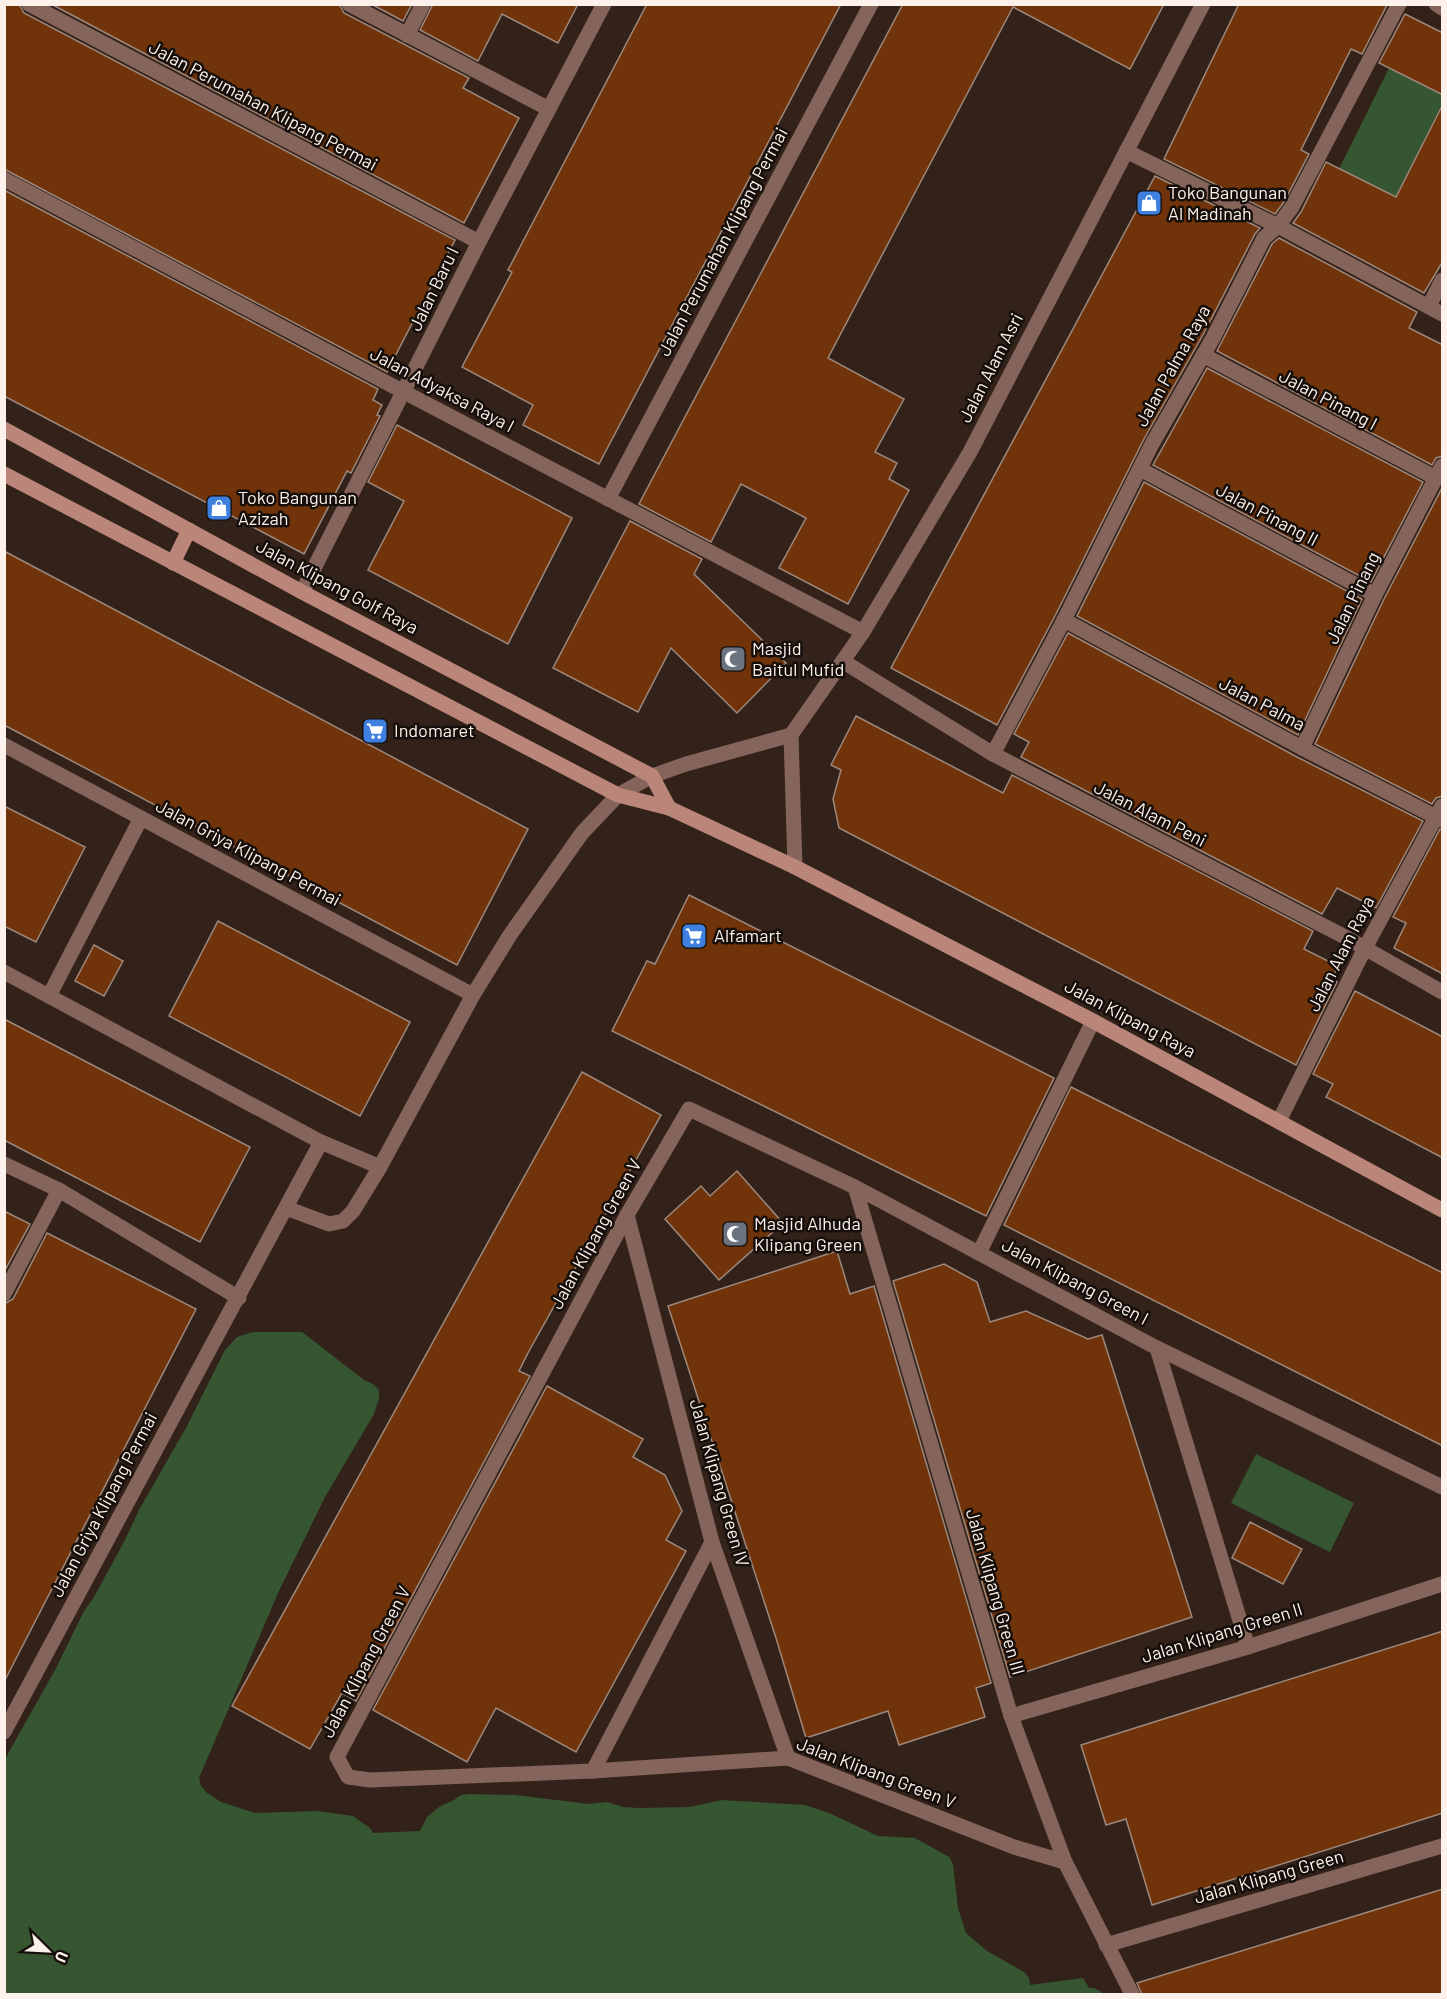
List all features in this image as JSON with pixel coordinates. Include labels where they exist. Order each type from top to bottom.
[{"type":"main road","name":"Jalan Klipang Golf Raya","points":[[4,429],[302,592],[652,776]]},
{"type":"main road","points":[[4,474],[618,795]]},
{"type":"main road","points":[[173,563],[189,530]]},
{"type":"main road","points":[[652,776],[669,808]]},
{"type":"main road","name":"Jalan Klipang Raya","points":[[618,795],[669,808],[795,867],[1093,1021],[1443,1210]]},
{"type":"street","name":"Jalan Perumahan Klipang Permai","points":[[29,4],[479,242]]},
{"type":"street","points":[[349,4],[549,109]]},
{"type":"street","points":[[407,35],[423,4]]},
{"type":"street","name":"Jalan Baru I","points":[[302,592],[479,242],[604,4]]},
{"type":"street","name":"Jalan Perumahan Klipang Permai","points":[[608,499],[871,4]]},
{"type":"street","name":"Jalan Alam Asri","points":[[791,735],[863,632],[970,452],[1203,4]]},
{"type":"street","name":"Jalan Palma Raya","points":[[993,754],[1140,469],[1203,356],[1263,238],[1278,226],[1292,207],[1399,4]]},
{"type":"street","points":[[1436,4],[1443,8]]},
{"type":"street","points":[[1126,151],[1278,226],[1436,310],[1443,280]]},
{"type":"street","name":"Jalan Adyaksa Raya I","points":[[4,179],[404,392],[863,632]]},
{"type":"street","name":"Jalan Pinang I","points":[[1203,356],[1439,472]]},
{"type":"street","name":"Jalan Pinang II","points":[[1140,469],[1375,595]]},
{"type":"street","name":"Jalan Pinang","points":[[1302,748],[1375,595],[1439,472]]},
{"type":"street","name":"Jalan Palma","points":[[1064,620],[1302,748],[1441,814]]},
{"type":"street","name":"Jalan Alam Peni","points":[[844,662],[993,754],[1365,948],[1443,992]]},
{"type":"street","points":[[286,1208],[328,1224],[343,1221],[353,1211],[380,1167],[473,994],[510,934],[575,842],[618,795],[652,776],[704,758],[791,735],[795,867]]},
{"type":"street","name":"Jalan Griya Klipang Permai","points":[[4,746],[473,994]]},
{"type":"street","name":"Jalan Alam Raya","points":[[1279,1121],[1365,948],[1441,814]]},
{"type":"street","points":[[49,996],[141,818]]},
{"type":"street","points":[[4,972],[321,1142],[380,1167]]},
{"type":"street","points":[[979,1253],[1093,1021]]},
{"type":"street","name":"Jalan Klipang Green I","points":[[689,1109],[855,1187],[1157,1348],[1443,1487]]},
{"type":"street","name":"Jalan Klipang Green V","points":[[689,1109],[627,1215],[337,1757],[348,1777],[370,1780],[593,1771],[788,1758],[1014,1847],[1065,1862]]},
{"type":"street","name":"Jalan Griya Klipang Permai","points":[[4,1732],[321,1142]]},
{"type":"street","points":[[4,1164],[59,1190],[239,1298]]},
{"type":"street","name":"Jalan Klipang Green III","points":[[855,1187],[1011,1716],[1065,1862],[1132,1995]]},
{"type":"street","points":[[4,1294],[59,1190]]},
{"type":"street","name":"Jalan Klipang Green IV","points":[[627,1215],[712,1542],[788,1758]]},
{"type":"street","points":[[1157,1348],[1248,1647]]},
{"type":"street","points":[[593,1771],[712,1542]]},
{"type":"street","name":"Jalan Klipang Green II","points":[[1011,1716],[1248,1647],[1443,1584]]},
{"type":"street","name":"Jalan Klipang Green","points":[[1106,1945],[1443,1846]]},
{"type":"green space","points":[[1389,68],[1442,95],[1442,104],[1396,197],[1339,169]]},
{"type":"green space","points":[[253,1332],[302,1332],[364,1380],[373,1384],[379,1390],[379,1398],[374,1414],[325,1497],[278,1593],[199,1778],[201,1786],[207,1793],[221,1802],[255,1813],[318,1811],[353,1816],[370,1828],[373,1833],[420,1831],[427,1817],[439,1807],[461,1795],[470,1794],[515,1795],[589,1804],[607,1802],[623,1807],[639,1808],[689,1807],[722,1800],[805,1805],[829,1813],[878,1836],[915,1838],[949,1857],[953,1864],[958,1908],[966,1933],[987,1951],[1024,1972],[1029,1978],[1030,1985],[1083,1978],[1089,1988],[1105,1994],[5,1994],[5,1759],[55,1670],[84,1611],[125,1540],[139,1510],[187,1426],[225,1350],[237,1337]]},
{"type":"green space","points":[[1256,1454],[1354,1503],[1330,1552],[1231,1503]]},
{"type":"building","points":[[4,4],[19,4],[24,13],[455,240],[387,372],[4,169]]},
{"type":"building","points":[[51,4],[339,4],[344,13],[469,78],[463,88],[519,118],[464,223]]},
{"type":"building","points":[[371,4],[412,4],[403,21]]},
{"type":"building","points":[[433,4],[578,4],[558,43],[502,14],[478,61],[420,30]]},
{"type":"building","points":[[647,4],[841,4],[599,464],[523,425],[533,405],[462,367],[512,272],[508,270]]},
{"type":"building","points":[[903,4],[1164,4],[1130,69],[1013,7],[901,219],[828,358],[904,399],[875,452],[897,463],[889,479],[909,490],[848,604],[779,568],[806,518],[741,484],[711,542],[639,504]]},
{"type":"building","points":[[1239,4],[1387,5],[1362,54],[1351,49],[1301,150],[1309,154],[1284,202],[1275,214],[1164,159]]},
{"type":"building","points":[[1405,14],[1443,33],[1443,95],[1379,63]]},
{"type":"building","points":[[1443,104],[1443,261],[1424,293],[1293,223],[1301,212],[1326,162],[1396,197]]},
{"type":"building","points":[[1155,176],[1260,228],[1144,439],[997,725],[891,668]]},
{"type":"building","points":[[4,190],[378,389],[373,400],[382,405],[377,415],[380,416],[351,473],[347,471],[304,554],[4,396]]},
{"type":"building","points":[[1279,238],[1417,312],[1409,328],[1443,345],[1443,456],[1436,458],[1432,465],[1217,351],[1272,244]]},
{"type":"building","points":[[1207,368],[1423,482],[1371,582],[1153,465]]},
{"type":"building","points":[[397,425],[572,518],[508,644],[368,570],[404,501],[368,482]]},
{"type":"building","points":[[1144,482],[1362,599],[1298,735],[1077,616]]},
{"type":"building","points":[[1443,486],[1443,796],[1436,798],[1432,804],[1315,744],[1384,599]]},
{"type":"building","points":[[630,521],[702,559],[694,574],[786,663],[737,713],[671,648],[638,712],[553,668]]},
{"type":"building","points":[[4,551],[528,829],[457,965],[4,725]]},
{"type":"building","points":[[1068,633],[1297,757],[1423,821],[1376,908],[1337,888],[1322,914],[1021,757],[1029,742],[1014,734]]},
{"type":"building","points":[[856,716],[1003,793],[1012,775],[1313,931],[1304,949],[1338,966],[1332,979],[1337,982],[1296,1065],[839,828],[833,799],[841,770],[831,765]]},
{"type":"building","points":[[4,806],[85,847],[36,942],[4,926]]},
{"type":"building","points":[[1440,829],[1443,830],[1443,974],[1394,948],[1406,923],[1393,917]]},
{"type":"building","points":[[689,895],[1054,1078],[986,1216],[612,1031],[647,961],[655,964]]},
{"type":"building","points":[[218,921],[410,1022],[360,1116],[169,1016]]},
{"type":"building","points":[[94,945],[123,961],[104,996],[75,981]]},
{"type":"building","points":[[1355,991],[1443,1037],[1443,1158],[1326,1097],[1333,1084],[1313,1074]]},
{"type":"building","points":[[4,1019],[250,1147],[200,1242],[4,1140]]},
{"type":"building","points":[[582,1072],[661,1115],[529,1351],[519,1371],[530,1376],[356,1701],[342,1693],[310,1749],[232,1706]]},
{"type":"building","points":[[1071,1087],[1443,1273],[1443,1446],[1004,1225]]},
{"type":"building","points":[[737,1171],[783,1223],[719,1280],[665,1219],[701,1186],[710,1196]]},
{"type":"building","points":[[4,1211],[30,1224],[4,1272]]},
{"type":"building","points":[[47,1233],[196,1309],[4,1682],[4,1304],[13,1299]]},
{"type":"building","points":[[837,1251],[850,1294],[874,1286],[991,1683],[976,1688],[985,1717],[899,1745],[888,1711],[806,1738],[776,1638],[668,1306]]},
{"type":"building","points":[[944,1264],[977,1282],[990,1322],[1026,1311],[1088,1339],[1102,1335],[1192,1617],[1010,1677],[893,1281]]},
{"type":"building","points":[[547,1386],[643,1439],[633,1457],[665,1475],[682,1511],[666,1540],[686,1551],[576,1752],[496,1708],[467,1762],[373,1710]]},
{"type":"building","points":[[1250,1522],[1302,1549],[1283,1584],[1232,1558]]},
{"type":"building","points":[[1443,1631],[1443,1813],[1152,1905],[1126,1819],[1106,1825],[1081,1745]]},
{"type":"building","points":[[1443,1889],[1443,1995],[1142,1995],[1137,1983]]},
{"type":"place","name":"Toko Bangunan Al Madinah","points":[[1149,203]]},
{"type":"place","name":"Toko Bangunan Azizah","points":[[219,508]]},
{"type":"place","name":"Masjid Baitul Mufid","points":[[733,659]]},
{"type":"place","name":"Indomaret","points":[[375,731]]},
{"type":"place","name":"Alfamart","points":[[694,936]]},
{"type":"place","name":"Masjid Alhuda Klipang Green","points":[[735,1234]]}]
